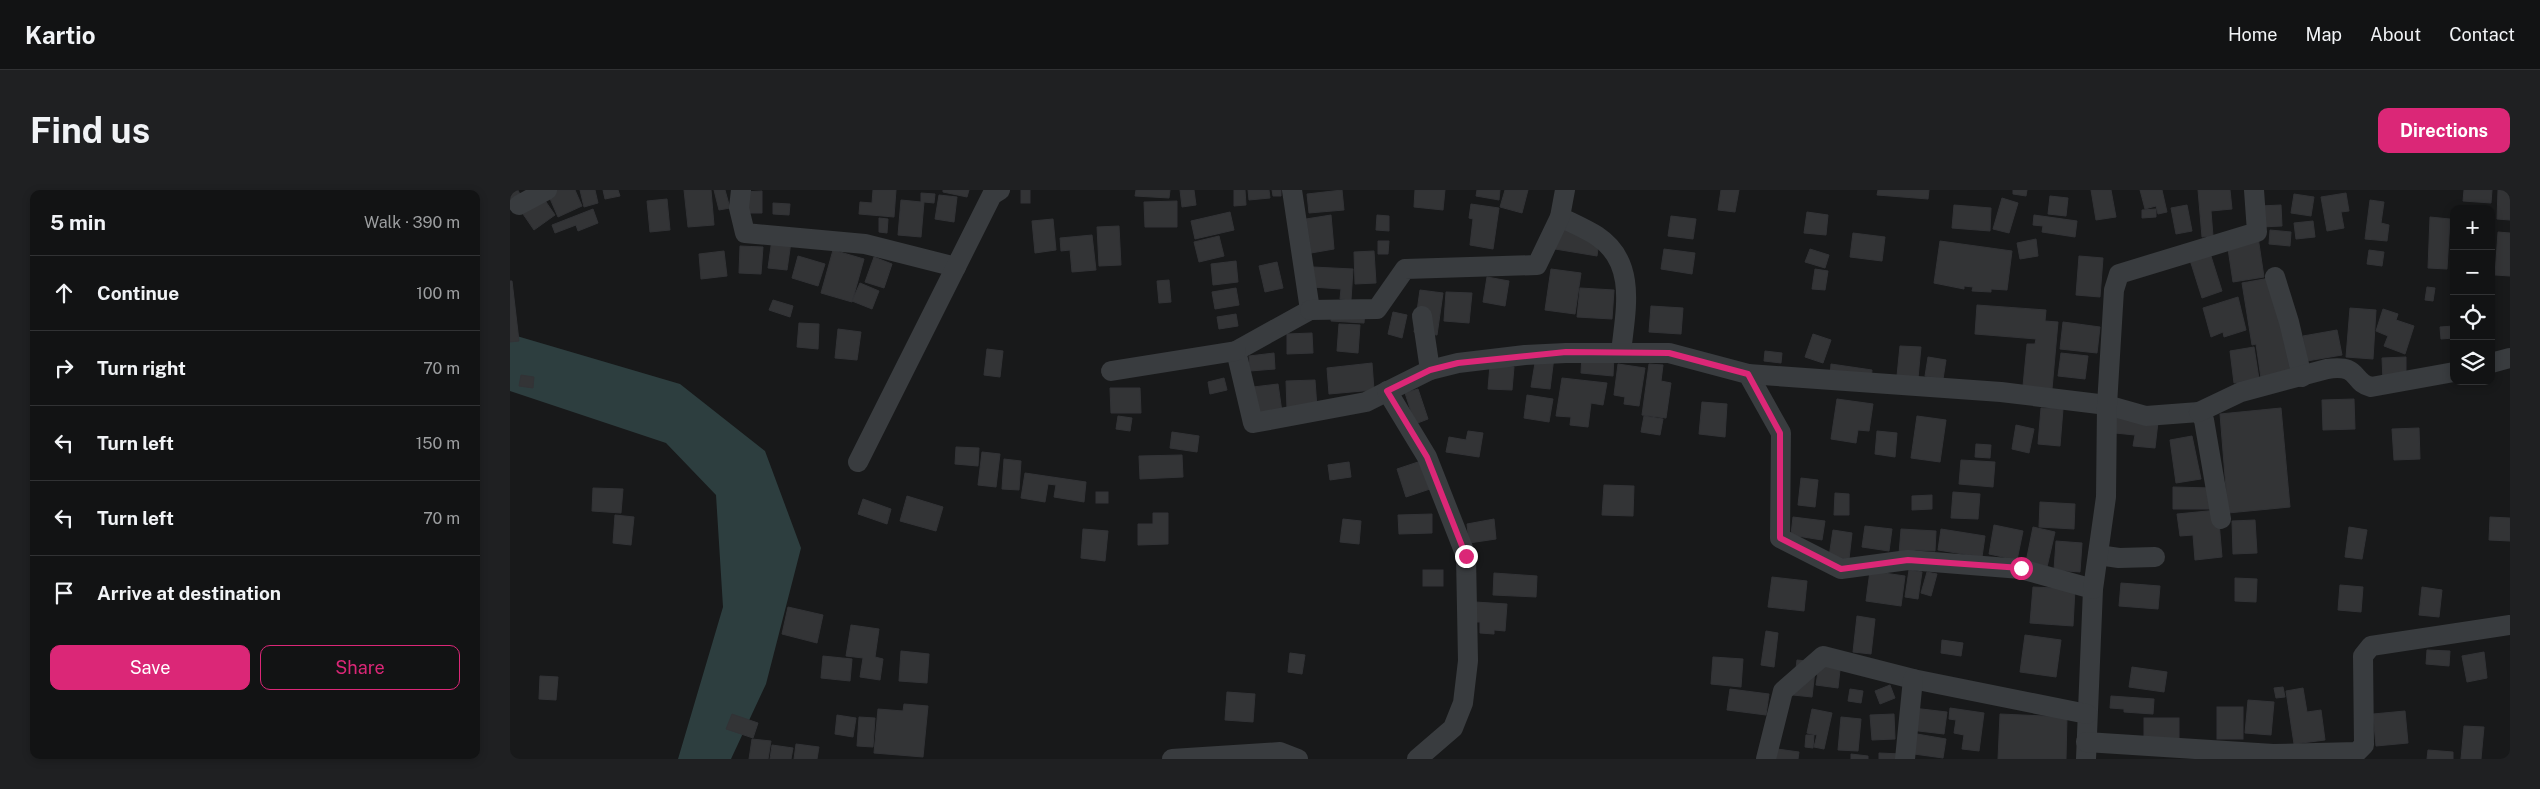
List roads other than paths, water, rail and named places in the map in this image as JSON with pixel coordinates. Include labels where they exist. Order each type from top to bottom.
[{"type":"street","points":[[519,205],[547,190]]},
{"type":"street","points":[[741,190],[739,208],[745,233],[865,244],[956,267]]},
{"type":"street","points":[[1292,190],[1310,310]]},
{"type":"street","points":[[1111,371],[1236,351],[1310,310],[1377,309],[1405,268],[1537,265],[1560,217],[1565,190]]},
{"type":"street","points":[[2254,190],[2257,232],[2120,274],[2114,290],[2107,405],[2106,497],[2093,589],[2086,750],[2293,756],[2357,752],[2364,745],[2363,656],[2371,646],[2510,625]]},
{"type":"street","points":[[858,462],[993,192]]},
{"type":"street","points":[[1560,217],[1598,237],[1624,267],[1626,296],[1620,353]]},
{"type":"street","points":[[2275,277],[2289,322],[2302,377]]},
{"type":"street","points":[[1422,316],[1430,370]]},
{"type":"street","points":[[1236,351],[1252,424],[1366,402],[1430,370],[1458,363],[1526,355],[1669,353],[1748,374],[2001,392],[2107,405],[2146,416],[2199,412],[2242,392],[2327,369],[2344,368],[2355,373],[2365,385],[2371,387],[2426,379],[2450,373]]},
{"type":"street","points":[[2495,362],[2510,358]]},
{"type":"street","points":[[1748,374],[1780,433],[1780,538],[1841,569],[1908,560],[2021,568],[2093,589]]},
{"type":"street","points":[[1387,391],[1427,457],[1466,556],[1468,661],[1464,703],[1453,728],[1417,756],[1417,759]]},
{"type":"street","points":[[2199,412],[2204,420],[2221,519]]},
{"type":"street","points":[[2098,556],[2120,558],[2155,557]]},
{"type":"street","points":[[1766,759],[1783,691],[1823,656],[1913,679],[2087,714]]},
{"type":"street","points":[[1904,759],[1913,679]]},
{"type":"street","points":[[1172,759],[1280,752],[1298,759]]}]
